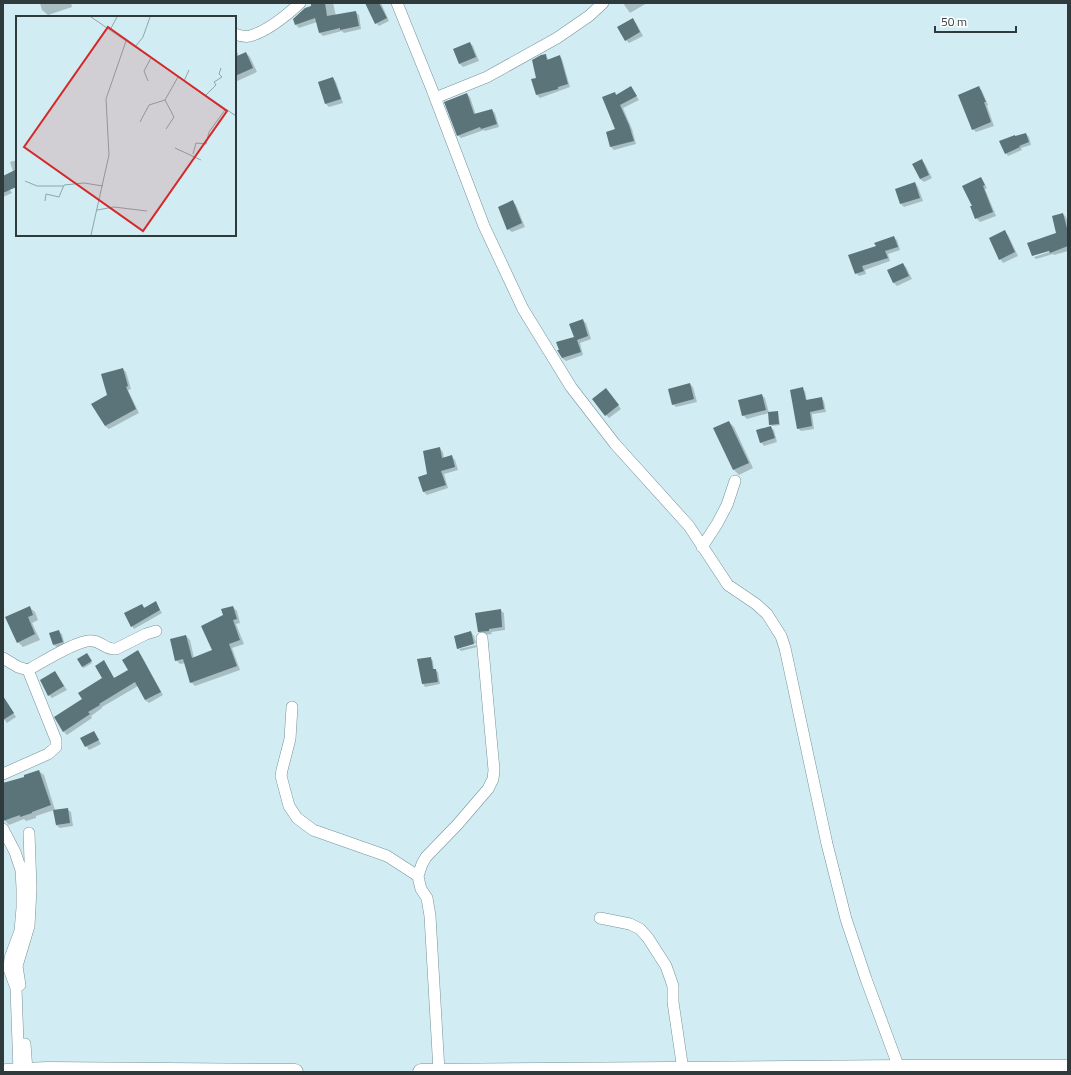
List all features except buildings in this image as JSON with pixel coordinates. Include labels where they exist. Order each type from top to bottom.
[{"type":"highway","points":[[421,1072],[821,1070],[899,1068],[1049,1070],[1068,1068]]},
{"type":"highway","points":[[17,1071],[295,1072]]},
{"type":"street","points":[[236,34],[249,37],[281,19],[300,3]]},
{"type":"street","points":[[397,3],[484,226],[523,309],[572,387],[615,444],[681,516],[728,585],[756,604],[767,614],[781,636],[785,648],[827,844],[846,919],[866,979],[899,1068]]},
{"type":"street","points":[[435,98],[487,77],[558,38],[590,16],[603,3]]},
{"type":"street","points":[[702,547],[727,505],[735,481]]},
{"type":"street","points":[[3,658],[14,665],[28,670],[76,644],[85,641],[93,641],[110,650],[156,631]]},
{"type":"street","points":[[439,1071],[430,916],[427,898],[421,889],[418,876],[424,860],[488,789],[493,779],[494,770],[482,638]]},
{"type":"street","points":[[3,774],[48,754],[56,747],[56,740],[28,670]]},
{"type":"street","points":[[292,707],[290,739],[282,766],[282,776],[286,800],[292,812],[312,830],[387,856],[418,876]]},
{"type":"street","points":[[3,829],[15,852],[21,870],[22,882],[20,931],[10,958],[9,969],[17,993],[17,1071]]},
{"type":"street","points":[[17,1071],[23,995],[18,978],[17,966],[29,926],[31,888],[29,833]]},
{"type":"street","points":[[600,918],[630,924],[640,929],[648,938],[666,966],[673,986],[673,1002],[683,1070]]}]
